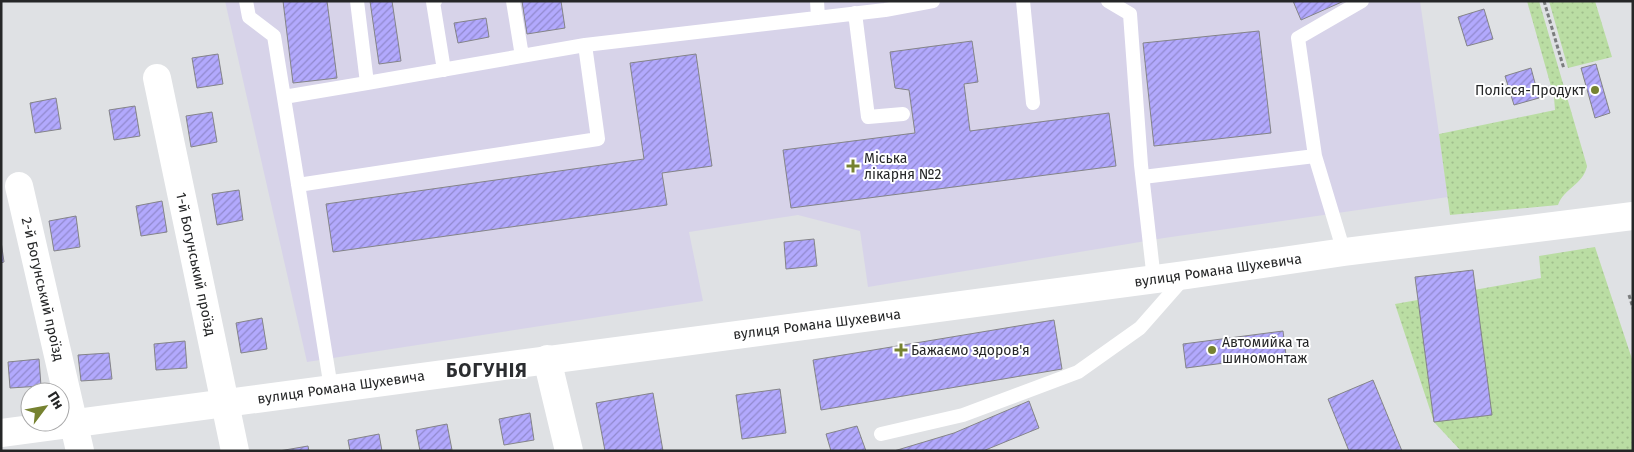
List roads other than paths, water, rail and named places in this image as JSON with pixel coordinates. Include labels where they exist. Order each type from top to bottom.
[{"type":"street","name":"1-й Богунський проїзд","points":[[158,78],[235,451]]},
{"type":"street","name":"2-й Богунський проїзд","points":[[18,186],[80,451]]},
{"type":"street","name":"вулиця Романа Шухевича","points":[[1,433],[546,359],[1154,280],[1344,252],[1633,216]]},
{"type":"street","points":[[546,359],[569,451]]},
{"type":"lane","points":[[246,1],[249,17],[274,36],[331,388]]},
{"type":"lane","points":[[357,1],[367,83]]},
{"type":"lane","points":[[435,1],[432,2],[444,70]]},
{"type":"lane","points":[[513,1],[522,56]]},
{"type":"lane","points":[[817,1],[818,18]]},
{"type":"lane","points":[[284,97],[584,45],[818,18],[933,1]]},
{"type":"lane","points":[[1023,1],[1032,103]]},
{"type":"lane","points":[[1108,1],[1130,14],[1143,177],[1154,280]]},
{"type":"lane","points":[[1344,252],[1315,156],[1298,38],[1362,1]]},
{"type":"lane","points":[[855,13],[868,117],[902,114]]},
{"type":"lane","points":[[298,184],[598,139],[584,45]]},
{"type":"lane","points":[[1143,177],[1315,156]]},
{"type":"lane","points":[[881,434],[963,415],[1078,372],[1140,328],[1186,275]]},
{"type":"place","name":"Полісся-Продукт","points":[[1595,90]]},
{"type":"place","name":"Міська лікарня №2","points":[[853,166]]},
{"type":"place","name":"Бажаємо здоров'я","points":[[901,350]]},
{"type":"place","name":"Автомийка та шиномонтаж","points":[[1212,350]]},
{"type":"district","name":"БОГУНІЯ","points":[[487,370]]}]
